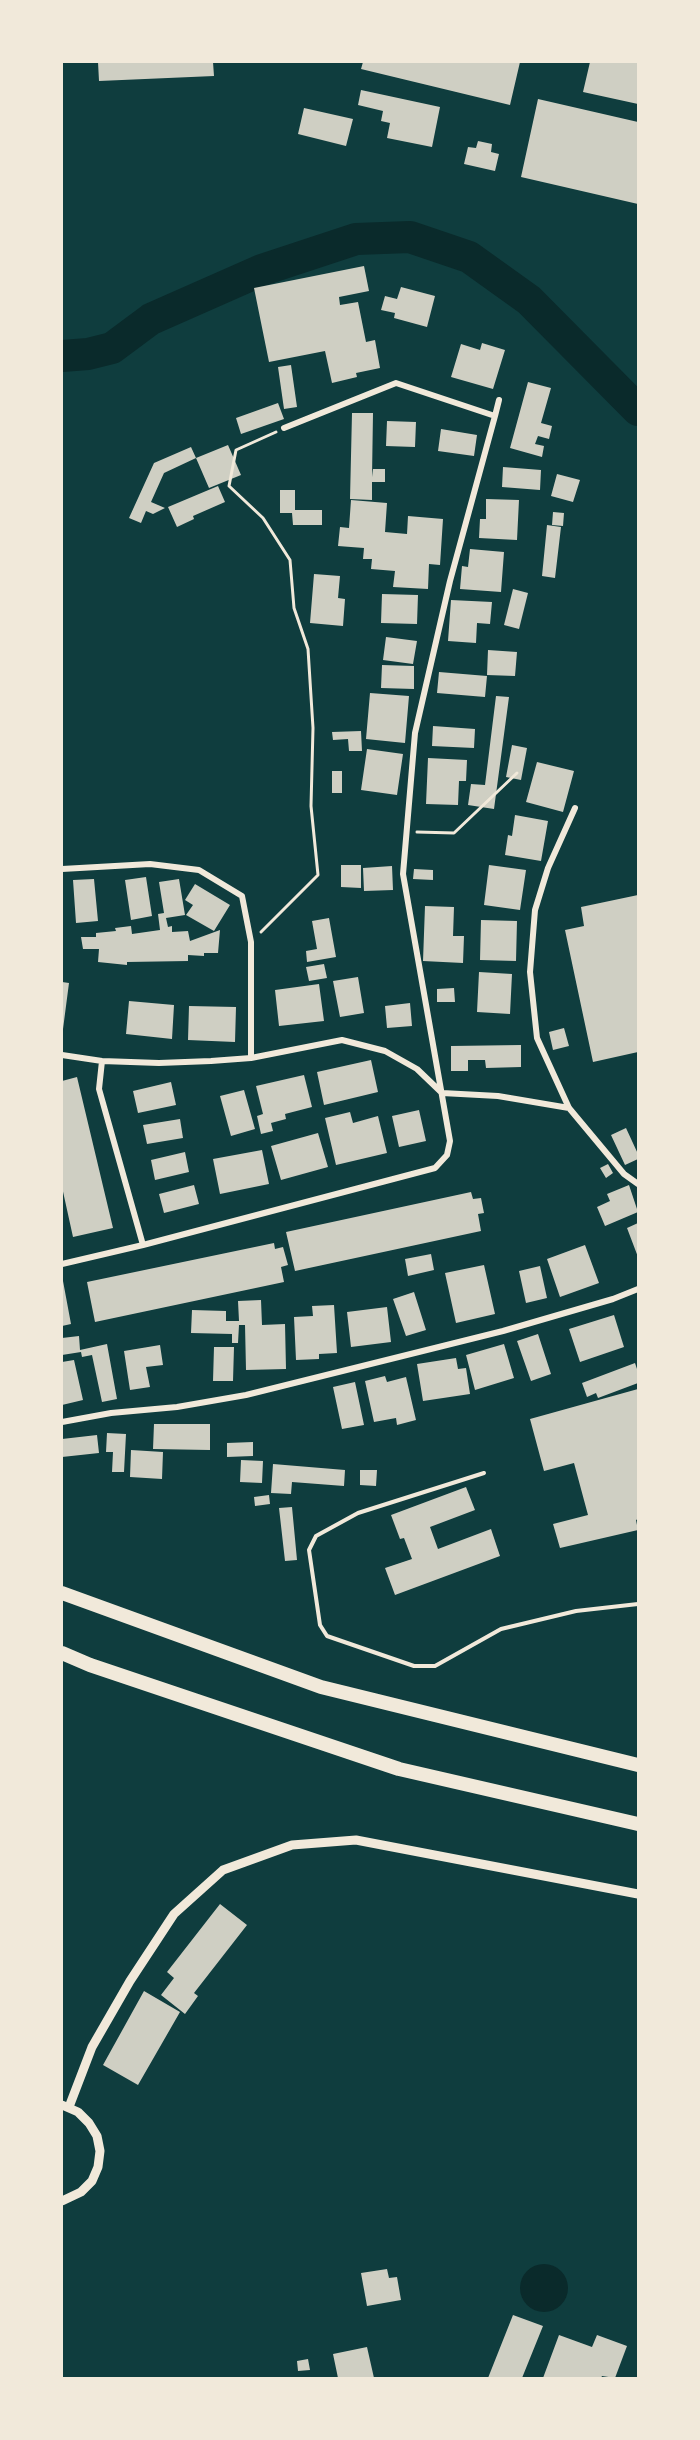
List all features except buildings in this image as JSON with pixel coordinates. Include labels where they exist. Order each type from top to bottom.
[{"type":"highway","points":[[62,1593],[321,1687],[639,1765]]},
{"type":"highway","points":[[62,1653],[90,1665],[399,1769],[639,1824]]},
{"type":"highway","points":[[62,1661],[90,1665]]},
{"type":"street","points":[[284,428],[396,383],[495,416]]},
{"type":"street","points":[[62,1264],[435,1168],[447,1155],[450,1141],[403,874],[415,733],[450,582],[499,400]]},
{"type":"street","points":[[575,808],[548,868],[535,910],[530,972],[537,1038],[569,1108],[624,1174],[639,1184]]},
{"type":"street","points":[[62,869],[150,864],[199,870],[242,896],[251,942],[251,1058]]},
{"type":"street","points":[[62,1055],[102,1061],[159,1063],[251,1058],[342,1040],[385,1051],[417,1069],[442,1093],[498,1096],[569,1108]]},
{"type":"street","points":[[102,1061],[99,1089],[143,1245]]},
{"type":"street","points":[[62,1422],[111,1413],[177,1407],[246,1395],[503,1331],[613,1299],[639,1289]]},
{"type":"street","points":[[62,2201],[81,2192],[92,2181],[98,2167],[100,2151],[97,2136],[89,2122],[78,2112],[65,2106],[92,2047],[148,1952],[174,1914],[223,1870],[292,1845],[356,1840],[639,1894]]},
{"type":"lane","points":[[484,1473],[358,1513],[316,1536],[309,1550],[320,1625],[327,1636],[414,1666],[435,1666],[501,1629],[576,1611],[639,1604]]},
{"type":"path","points":[[251,942],[318,875],[311,806],[313,728],[308,649],[294,608],[290,560],[262,518],[229,486],[236,450],[284,428]]},
{"type":"path","points":[[407,832],[454,833],[517,773]]},
{"type":"water","points":[[539,2264],[549,2264],[561,2271],[568,2283],[568,2293],[561,2305],[549,2312],[539,2312],[524,2301],[520,2293],[520,2283],[531,2268]]},
{"type":"waterway","points":[[62,356],[88,354],[112,348],[151,319],[262,270],[356,239],[410,237],[469,257],[529,300],[638,410]]}]
